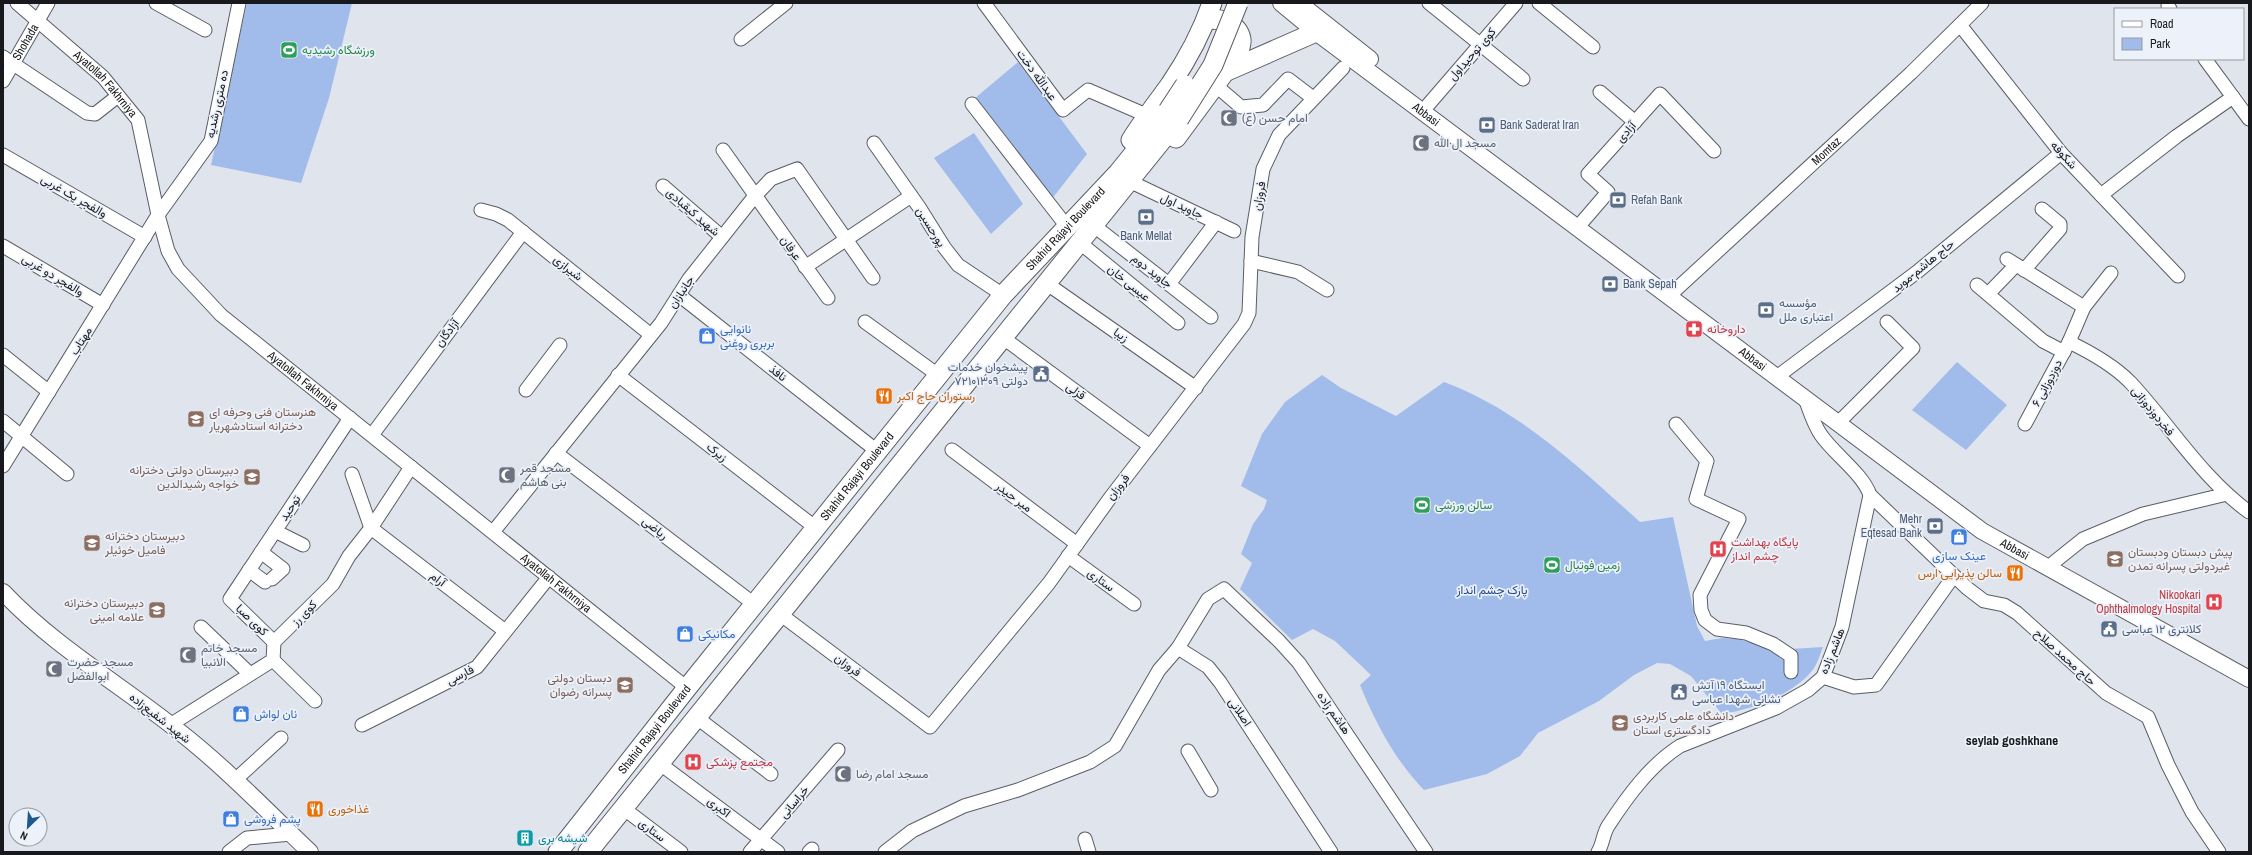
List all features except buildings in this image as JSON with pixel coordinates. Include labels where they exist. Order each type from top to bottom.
[{"type":"highway","points":[[1173,115],[1202,58],[1225,3]]},
{"type":"highway","points":[[1173,115],[1213,65],[1238,3]]},
{"type":"highway","points":[[1209,11],[1215,18],[1238,29],[1242,41],[1238,54],[1167,150],[1124,177],[1131,140],[1146,115],[1170,84],[1199,36],[1209,11]]},
{"type":"highway","points":[[1219,78],[1316,32]]},
{"type":"highway","name":"Shahid Rajayi Boulevard","points":[[558,852],[754,604],[1003,295],[1073,235],[1124,177],[1173,115]]},
{"type":"highway","name":"Shahid Rajayi Boulevard","points":[[588,852],[1046,283],[1073,235],[1093,225],[1124,177]]},
{"type":"main road","name":"Abbasi","points":[[1281,3],[1316,32],[1782,373],[1986,526],[2249,672]]},
{"type":"main road","name":"Abbasi","points":[[1299,3],[1580,225]]},
{"type":"main road","name":"Abbasi","points":[[1671,293],[1806,401],[1982,531],[2249,678]]},
{"type":"main road","name":"شهید شفیع‌زاده","points":[[3,592],[41,629],[170,724],[235,780],[310,852]]},
{"type":"street","name":"Ayatollah Fakhrniya","points":[[17,3],[103,77],[138,120],[158,215],[168,251],[178,269],[221,315],[687,688]]},
{"type":"street","name":"Shohada","points":[[3,81],[8,60],[38,22],[48,3]]},
{"type":"street","points":[[156,3],[206,30]]},
{"type":"street","name":"ده متری رشدیه","points":[[158,215],[211,141],[240,3]]},
{"type":"street","points":[[741,38],[786,3]]},
{"type":"street","name":"عبدالله دخت","points":[[984,3],[1063,110],[1088,90],[1146,115]]},
{"type":"street","points":[[1429,3],[1523,79]]},
{"type":"street","name":"کوی توحیداول","points":[[1428,105],[1516,3]]},
{"type":"street","points":[[1539,3],[1593,47]]},
{"type":"street","name":"Momtaz","points":[[1671,293],[1982,3]]},
{"type":"street","name":"شکوفه","points":[[1960,25],[2060,153],[2178,276]]},
{"type":"street","points":[[8,60],[86,113],[95,114],[118,96]]},
{"type":"street","points":[[2206,60],[2249,119]]},
{"type":"street","name":"فروزان","points":[[780,614],[930,727],[1000,643],[1068,556],[1244,324],[1249,313],[1252,237],[1263,169],[1278,135],[1343,68]]},
{"type":"street","points":[[1219,78],[1240,107],[1263,105],[1288,79],[1313,98]]},
{"type":"street","points":[[1600,92],[1635,122]]},
{"type":"street","name":"آزادی","points":[[1580,225],[1608,192],[1588,174],[1660,94],[1714,151]]},
{"type":"street","points":[[2101,195],[2177,136],[2233,98]]},
{"type":"street","name":"عیسی خان","points":[[972,104],[1073,235],[1178,323]]},
{"type":"street","name":"پورحسین","points":[[874,143],[911,196],[944,248],[958,265],[1003,295]]},
{"type":"street","name":"عرفان","points":[[723,150],[754,197],[828,298]]},
{"type":"street","name":"حاج هاشم-موید","points":[[1782,373],[1917,272],[2060,153]]},
{"type":"street","name":"والفجر یک غربی","points":[[3,155],[144,237]]},
{"type":"street","name":"جانبازان","points":[[493,532],[652,334],[722,237],[754,197],[771,179],[797,169],[873,278]]},
{"type":"street","name":"جاوید اول","points":[[1124,177],[1234,230]]},
{"type":"street","name":"شهید کیقبادی","points":[[663,186],[722,237]]},
{"type":"street","points":[[805,267],[911,196]]},
{"type":"street","points":[[1988,294],[2016,265],[2060,229],[2060,224],[2042,209]]},
{"type":"street","name":"شیرازی","points":[[481,210],[496,214],[522,232],[652,334]]},
{"type":"street","name":"مهتاب","points":[[3,466],[158,215]]},
{"type":"street","points":[[1168,284],[1216,222]]},
{"type":"street","name":"جاوید دوم","points":[[1093,225],[1211,317]]},
{"type":"street","name":"آزادگان","points":[[372,435],[522,232]]},
{"type":"street","name":"والفجر دو غربی","points":[[3,246],[103,305]]},
{"type":"street","points":[[1250,261],[1298,272],[1327,290]]},
{"type":"street","points":[[2016,265],[2084,307]]},
{"type":"street","name":"دوزدوزانی ۶","points":[[2025,424],[2066,347],[2084,307],[2112,273]]},
{"type":"street","name":"زیبا","points":[[1046,283],[1196,388]]},
{"type":"street","name":"فخردوزدوزانی","points":[[1977,285],[2043,341],[2092,353],[2129,382],[2176,439],[2227,494],[2249,512]]},
{"type":"street","name":"نافذ","points":[[679,295],[878,451]]},
{"type":"street","points":[[865,322],[938,375]]},
{"type":"street","points":[[1842,419],[1913,348],[1887,322]]},
{"type":"street","name":"قزلی","points":[[1002,337],[1150,446]]},
{"type":"street","points":[[526,390],[560,345]]},
{"type":"street","points":[[3,355],[49,392]]},
{"type":"street","name":"زیرک","points":[[618,375],[816,528]]},
{"type":"street","points":[[1806,401],[1821,435],[1863,483],[1870,495]]},
{"type":"street","name":"توحید","points":[[230,599],[350,418]]},
{"type":"street","points":[[3,421],[67,474]]},
{"type":"street","points":[[1676,424],[1708,461],[1696,498],[1739,519],[1700,596],[1701,610],[1705,620],[1717,629],[1746,634],[1774,644],[1791,656],[1791,672]]},
{"type":"street","name":"میر حیدر","points":[[952,450],[1077,544]]},
{"type":"street","name":"ریاضی","points":[[556,453],[754,604]]},
{"type":"street","name":"کوی رز","points":[[274,642],[332,584],[349,556],[371,528],[411,467]]},
{"type":"street","points":[[352,474],[371,528]]},
{"type":"street","points":[[2053,563],[2084,540],[2143,514],[2227,494]]},
{"type":"street","name":"حاج محمد صلاح","points":[[1870,495],[1953,577],[1984,601],[2004,606],[2017,613],[2069,662],[2106,693],[2148,717],[2168,765],[2192,812],[2219,852]]},
{"type":"street","name":"هاشم زاده","points":[[1598,852],[1607,828],[1621,808],[1644,779],[1670,752],[1680,746],[1776,708],[1808,690],[1823,677],[1842,627],[1870,495]]},
{"type":"street","name":"آرام","points":[[371,528],[505,632]]},
{"type":"street","points":[[275,532],[303,545]]},
{"type":"street","points":[[249,570],[269,580],[283,569],[261,552]]},
{"type":"street","name":"ستاری","points":[[1068,556],[1134,604]]},
{"type":"street","name":"فارسی","points":[[362,725],[478,667],[549,577]]},
{"type":"street","points":[[1823,677],[1854,687],[1876,685],[1953,577]]},
{"type":"street","name":"هاشم زاده","points":[[1178,648],[1208,598],[1224,589],[1279,640],[1299,663],[1426,852]]},
{"type":"street","name":"کوی صبا","points":[[230,599],[274,642]]},
{"type":"street","points":[[200,627],[250,674]]},
{"type":"street","points":[[274,642],[273,660],[315,701]]},
{"type":"street","points":[[885,852],[912,831],[964,806],[1018,790],[1090,762],[1116,746],[1159,670],[1178,648]]},
{"type":"street","name":"اصلانی","points":[[1178,648],[1208,667],[1220,682],[1331,852]]},
{"type":"street","points":[[170,724],[273,660]]},
{"type":"street","points":[[696,718],[771,774]]},
{"type":"street","points":[[235,780],[281,738]]},
{"type":"street","name":"خراسانی","points":[[750,852],[838,750]]},
{"type":"street","points":[[1188,751],[1211,790]]},
{"type":"street","name":"اکبری","points":[[659,763],[778,852]]},
{"type":"street","name":"ستاری","points":[[623,808],[681,852]]},
{"type":"street","points":[[229,852],[247,838],[292,834]]},
{"type":"street","points":[[1085,839],[1089,852]]},
{"type":"green space","name":"ورزشگاه رشیدیه","points":[[247,3],[352,3],[329,98],[301,183],[211,165]]},
{"type":"green space","points":[[1018,62],[1087,154],[1051,200],[974,99]]},
{"type":"green space","points":[[974,133],[1023,204],[991,234],[934,158]]},
{"type":"green space","points":[[1957,362],[2007,405],[1966,450],[1912,410]]},
{"type":"green space","name":"پارک چشم انداز","points":[[1322,375],[1341,388],[1396,416],[1444,382],[1472,394],[1498,408],[1524,424],[1572,461],[1640,522],[1673,517],[1697,626],[1705,641],[1722,638],[1738,639],[1776,650],[1823,647],[1815,667],[1793,688],[1782,695],[1746,709],[1722,714],[1691,676],[1670,664],[1657,663],[1634,675],[1599,701],[1538,733],[1520,756],[1487,774],[1424,790],[1395,754],[1373,714],[1360,685],[1371,675],[1335,641],[1313,629],[1292,640],[1240,589],[1252,563],[1241,554],[1253,524],[1264,509],[1267,500],[1241,486],[1262,434],[1285,402]]},
{"type":"place","name":"ورزشگاه رشیدیه","points":[[289,50]]},
{"type":"place","name":"امام حسن (ع)","points":[[1229,118]]},
{"type":"place","name":"Bank Saderat Iran","points":[[1487,125]]},
{"type":"place","name":"مسجد ال الله","points":[[1421,143]]},
{"type":"place","name":"Refah Bank","points":[[1618,200]]},
{"type":"place","name":"Bank Mellat","points":[[1146,217]]},
{"type":"place","name":"Bank Sepah","points":[[1610,284]]},
{"type":"place","name":"مؤسسه اعتباری ملل","points":[[1766,310]]},
{"type":"place","name":"داروخانه","points":[[1694,329]]},
{"type":"place","name":"نانوایی بربری روغنی","points":[[707,336]]},
{"type":"place","name":"پیشخوان خدمات دولتی ۷۲۱۰۱۳۰۹","points":[[1041,374]]},
{"type":"place","name":"رستوران حاج اکبر","points":[[884,396]]},
{"type":"place","name":"هنرستان فنی وحرفه ای دخترانه استادشهریار","points":[[196,419]]},
{"type":"place","name":"مسجد قمر بنی هاشم","points":[[507,475]]},
{"type":"place","name":"دبیرستان دولتی دخترانه خواجه رشیدالدین","points":[[252,477]]},
{"type":"place","name":"سالن ورزشی","points":[[1422,505]]},
{"type":"place","name":"Mehr Eqtesad Bank","points":[[1935,526]]},
{"type":"place","name":"عینک سازی","points":[[1959,537]]},
{"type":"place","name":"دبیرستان دخترانه فامیل خوئیلر","points":[[92,543]]},
{"type":"place","name":"پایگاه بهداشت چشم انداز","points":[[1718,549]]},
{"type":"place","name":"پیش دبستان ودبستان غیردولتی پسرانه تمدن","points":[[2115,559]]},
{"type":"place","name":"زمین فوتبال","points":[[1552,565]]},
{"type":"place","name":"سالن پذیرایی ارس","points":[[2015,573]]},
{"type":"place","name":"Nikookari Ophthalmology Hospital","points":[[2214,602]]},
{"type":"place","name":"دبیرستان دخترانه علامه امینی","points":[[157,610]]},
{"type":"place","name":"کلانتری ۱۲ عباسی","points":[[2109,629]]},
{"type":"place","name":"مکانیکی","points":[[685,634]]},
{"type":"place","name":"مسجد خاتم الانبیا","points":[[188,655]]},
{"type":"place","name":"مسجد حضرت ابوالفضل","points":[[54,669]]},
{"type":"place","name":"دبستان دولتی پسرانه رضوان","points":[[625,685]]},
{"type":"place","name":"ایستگاه ۱۹ آتش نشانی شهدا عباسی","points":[[1679,692]]},
{"type":"place","name":"نان لواش","points":[[241,714]]},
{"type":"place","name":"دانشگاه علمی کاربردی دادگستری استان","points":[[1620,723]]},
{"type":"place","name":"مجتمع پزشکی","points":[[693,762]]},
{"type":"place","name":"مسجد امام رضا","points":[[843,774]]},
{"type":"place","name":"غذاخوری","points":[[315,809]]},
{"type":"place","name":"پشم فروشی","points":[[231,819]]},
{"type":"place","name":"شیشه بری","points":[[525,838]]},
{"type":"district","name":"seylab goshkhane","points":[[2012,740]]}]
